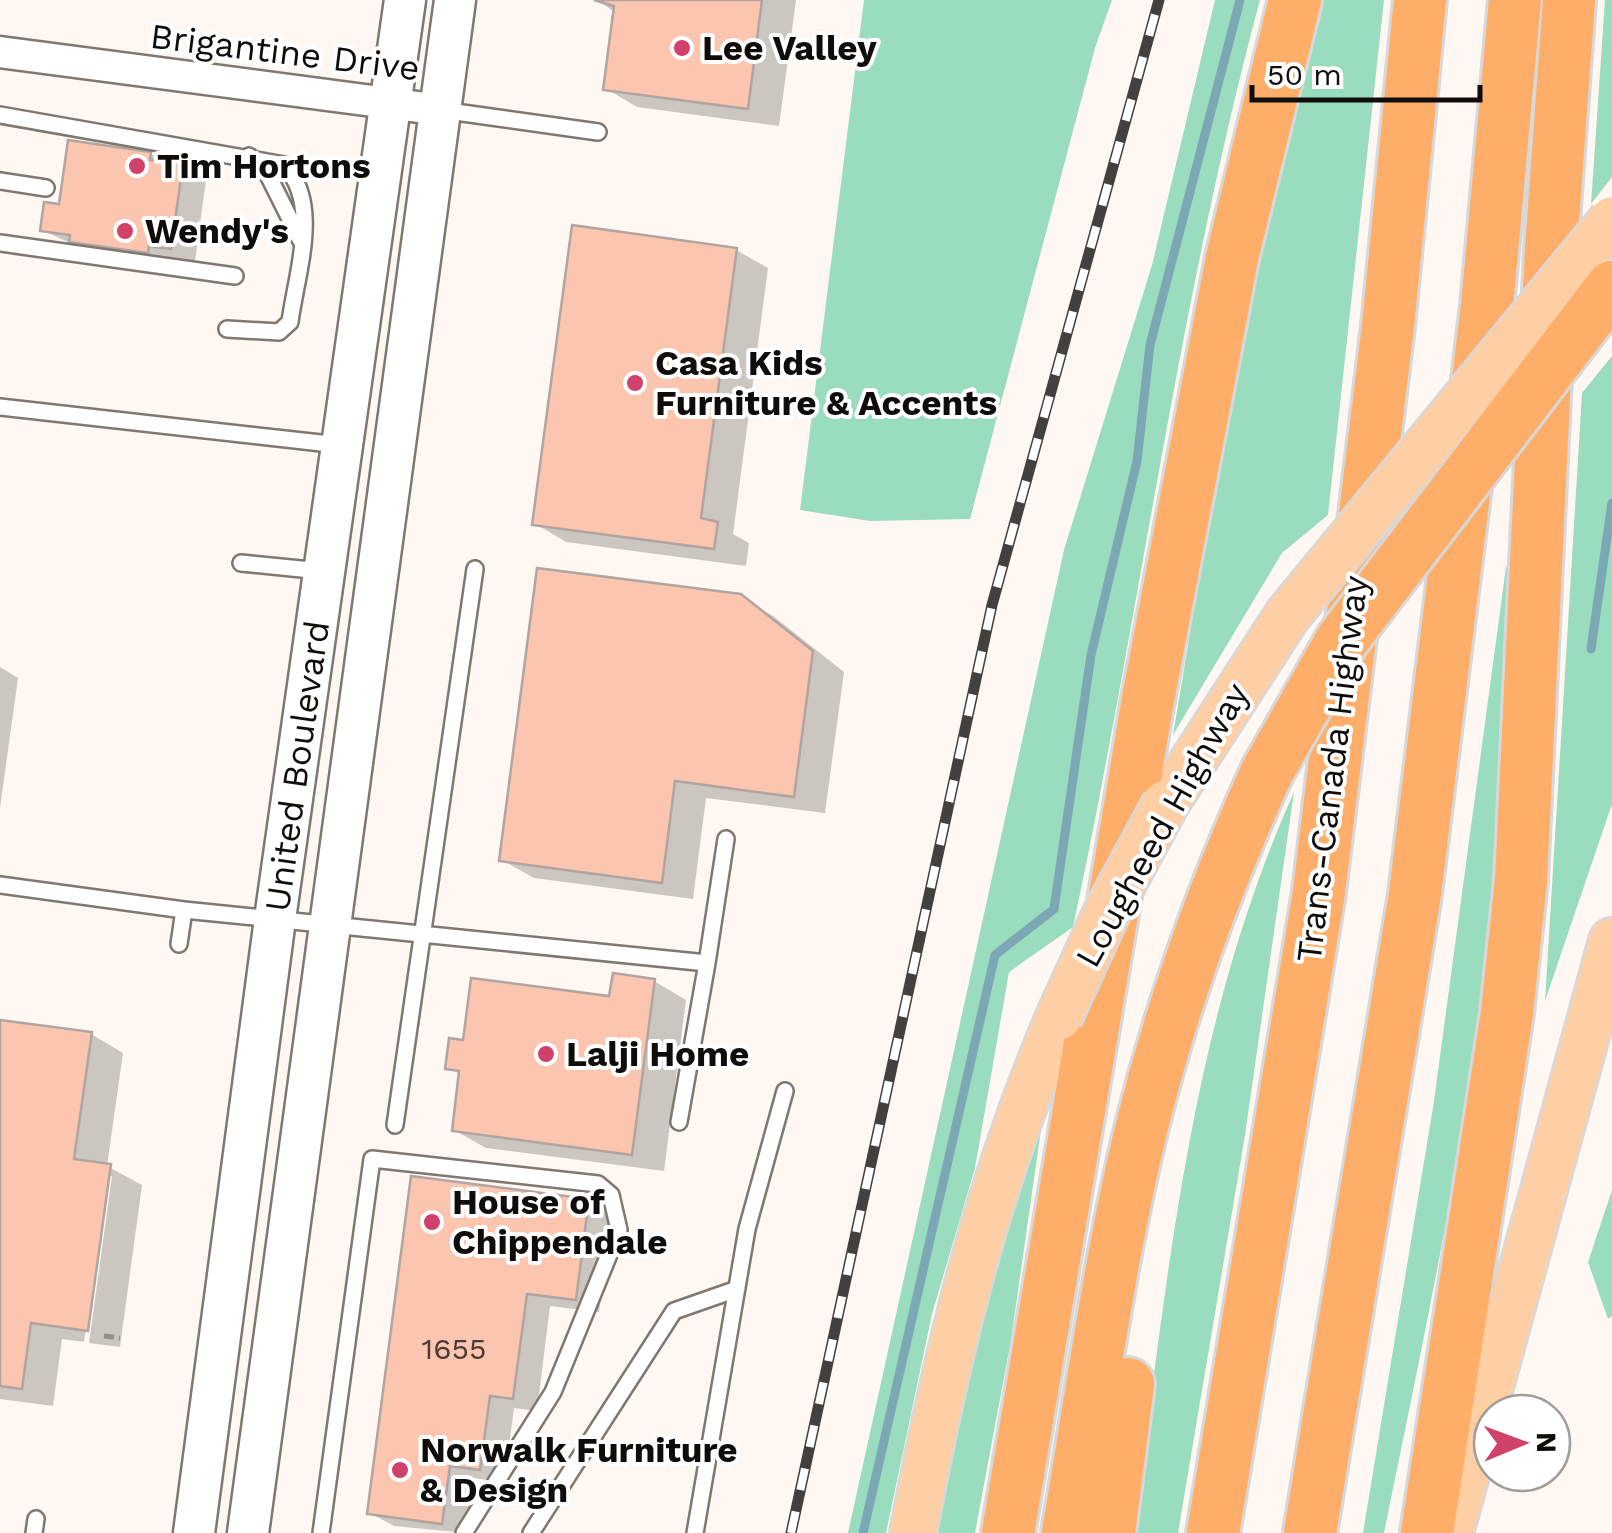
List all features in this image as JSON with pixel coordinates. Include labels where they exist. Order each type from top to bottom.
[{"type":"highway","points":[[1008,1533],[1150,686],[1232,258],[1294,0]]},
{"type":"highway","name":"Trans-Canada Highway","points":[[1213,1533],[1319,892],[1388,326],[1420,0]]},
{"type":"highway","points":[[1310,1533],[1415,894],[1488,306],[1515,0]]},
{"type":"highway","points":[[1427,1533],[1507,1013],[1521,880],[1552,248],[1569,0]]},
{"type":"highway","points":[[1068,1533],[1141,1130],[1202,934],[1238,835],[1268,772],[1342,640],[1612,287]]},
{"type":"highway","points":[[1109,1533],[1161,1133],[1202,934]]},
{"type":"main road","name":"United Boulevard","points":[[194,1533],[275,919],[405,0]]},
{"type":"main road","name":"United Boulevard","points":[[248,1533],[456,0]]},
{"type":"main road","name":"Lougheed Highway","points":[[913,1533],[974,1249],[1015,1121],[1106,914],[1166,803],[1286,616],[1612,220]]},
{"type":"main road","points":[[1450,1533],[1612,941]]},
{"type":"street","name":"Brigantine Drive","points":[[0,52],[442,110]]},
{"type":"lane","points":[[442,110],[598,132]]},
{"type":"lane","points":[[0,114],[272,160],[291,172],[304,202],[290,322],[279,332],[227,329]]},
{"type":"lane","points":[[0,181],[46,188]]},
{"type":"lane","points":[[0,243],[234,276]]},
{"type":"lane","points":[[0,407],[343,445]]},
{"type":"lane","points":[[241,562],[325,571]]},
{"type":"lane","points":[[395,1125],[475,569]]},
{"type":"lane","points":[[679,1122],[726,839]]},
{"type":"lane","points":[[0,885],[184,910],[707,964]]},
{"type":"lane","points":[[179,944],[184,910]]},
{"type":"lane","points":[[696,1533],[747,1229],[785,1092]]},
{"type":"lane","points":[[321,1533],[372,1159],[598,1184],[611,1195],[619,1230],[553,1392],[464,1533]]},
{"type":"lane","points":[[530,1533],[674,1311],[738,1289]]},
{"type":"path","points":[[104,1336],[120,1338]]},
{"type":"green space","points":[[864,0],[1112,0],[1095,48],[970,519],[870,521],[800,510]]},
{"type":"green space","points":[[1215,0],[1260,0],[1205,230],[1073,927],[1009,972],[975,1168],[932,1314],[886,1533],[848,1533],[1064,550],[1152,265]]},
{"type":"green space","points":[[1320,0],[1384,0],[1328,515],[1282,553],[1173,735],[1247,292]]},
{"type":"green space","points":[[1605,0],[1612,0],[1612,177],[1591,204]]},
{"type":"green space","points":[[1612,356],[1612,804],[1545,1001],[1582,393]]},
{"type":"green space","points":[[1506,567],[1513,568],[1501,783],[1472,1065],[1438,1266],[1384,1533],[1363,1533],[1434,1101]]},
{"type":"green space","points":[[1294,792],[1245,1135],[1178,1533],[1133,1533],[1171,1249],[1206,1063],[1258,881]]},
{"type":"green space","points":[[1042,1123],[1011,1340],[975,1533],[935,1533],[986,1300]]},
{"type":"green space","points":[[1612,1190],[1612,1316],[1608,1319],[1588,1262]]},
{"type":"building","name":"Lee Valley","points":[[594,0],[762,0],[748,109],[603,90],[614,6]]},
{"type":"building","points":[[68,140],[151,152],[150,160],[183,164],[171,249],[149,246],[148,253],[69,242],[70,235],[40,231],[44,202],[59,204]]},
{"type":"building","name":"Casa Kids Furniture & Accents","points":[[572,225],[737,248],[701,518],[718,522],[714,549],[532,525]]},
{"type":"building","points":[[537,568],[741,594],[813,651],[794,797],[675,781],[662,883],[499,861]]},
{"type":"building","name":"Lalji Home","points":[[613,973],[655,979],[632,1155],[452,1131],[459,1071],[445,1069],[449,1038],[463,1040],[471,978],[609,996]]},
{"type":"building","points":[[0,1020],[92,1032],[74,1159],[111,1164],[88,1331],[31,1323],[22,1389],[0,1386]]},
{"type":"building","points":[[411,1176],[589,1199],[576,1300],[527,1294],[513,1399],[490,1396],[480,1470],[450,1466],[442,1524],[367,1514]]},
{"type":"waterway","points":[[863,1533],[995,955],[1054,909],[1091,655],[1137,461],[1150,345],[1240,0]]},
{"type":"waterway","points":[[1591,649],[1612,503]]},
{"type":"railway","points":[[791,1533],[992,605],[1159,0]]},
{"type":"place","name":"Lee Valley","points":[[682,48]]},
{"type":"place","name":"Tim Hortons","points":[[137,166]]},
{"type":"place","name":"Wendy's","points":[[125,231]]},
{"type":"place","name":"Casa Kids Furniture & Accents","points":[[635,383]]},
{"type":"place","name":"Lalji Home","points":[[546,1054]]},
{"type":"place","name":"House of Chippendale","points":[[432,1222]]},
{"type":"place","name":"Norwalk Furniture & Design","points":[[400,1470]]}]
